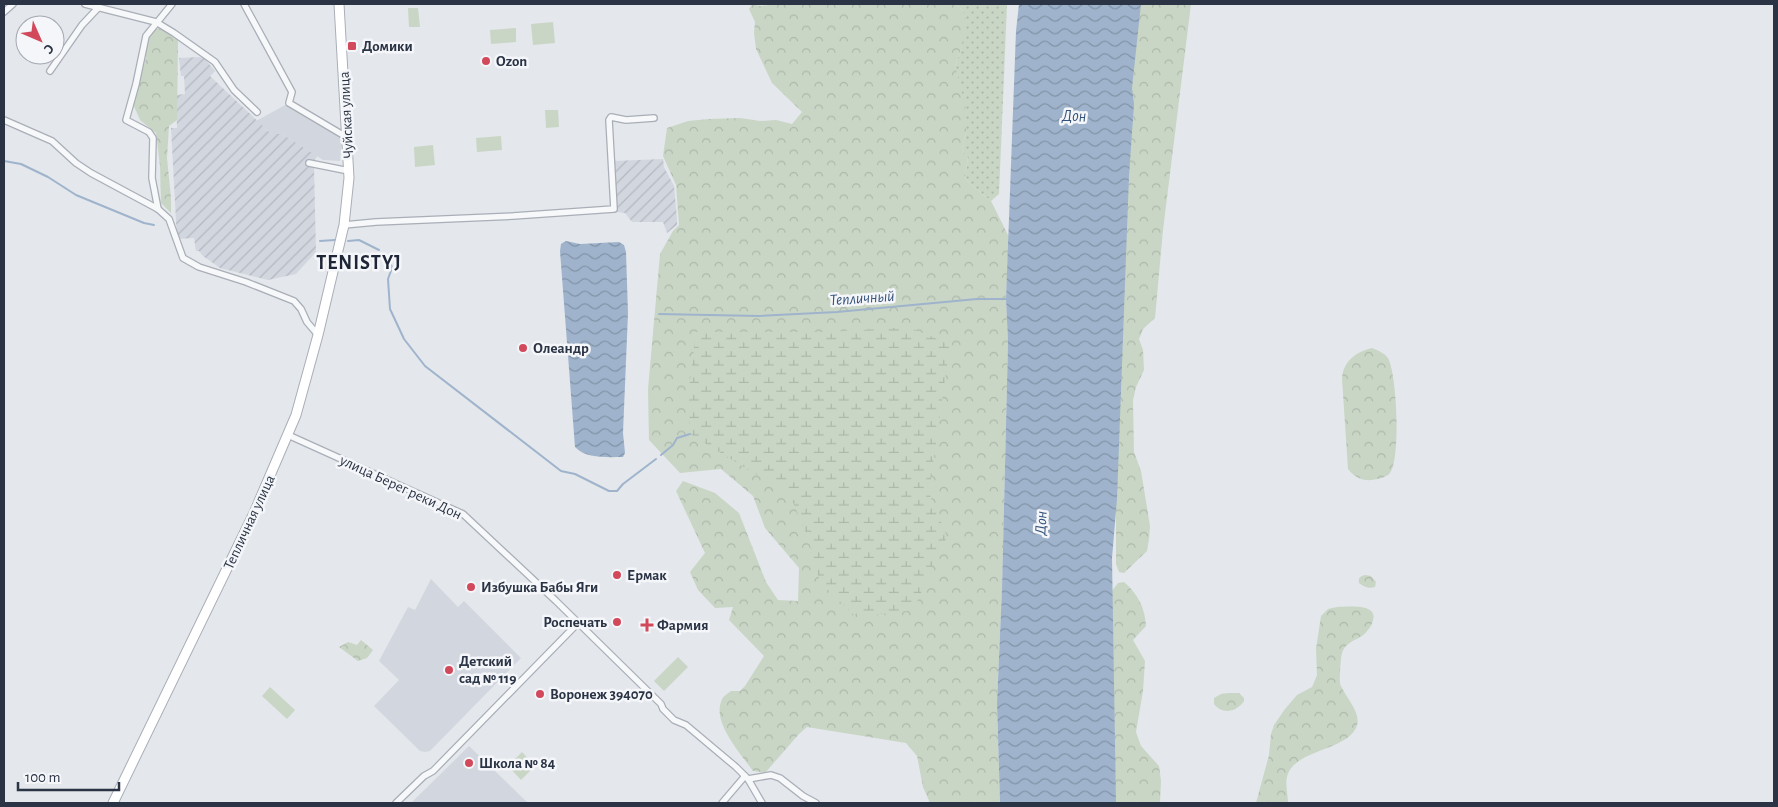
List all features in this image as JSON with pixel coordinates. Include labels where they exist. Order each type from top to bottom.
[{"type":"street","points":[[4,12],[13,4]]},
{"type":"street","points":[[85,4],[156,22],[215,62],[234,90],[257,112]]},
{"type":"street","points":[[158,209],[152,178],[153,138],[149,132],[126,120],[146,36],[172,4]]},
{"type":"street","points":[[244,4],[292,92],[289,104],[348,138]]},
{"type":"street","name":"Чуйская улица","points":[[339,4],[349,171],[344,226]]},
{"type":"street","points":[[50,71],[82,25],[98,8]]},
{"type":"street","points":[[344,226],[376,222],[614,209],[609,120],[615,116],[626,120],[654,118]]},
{"type":"street","points":[[4,120],[52,141],[76,164],[158,209],[169,219],[183,258],[199,267],[246,282],[294,301],[318,335]]},
{"type":"street","points":[[308,163],[349,171]]},
{"type":"street","name":"Тепличная улица","points":[[113,803],[254,513],[288,435],[296,415],[318,335],[344,226]]},
{"type":"street","name":"улица Берег реки Дон","points":[[288,435],[463,514],[661,704],[663,709],[674,720],[686,726],[747,777],[762,803]]},
{"type":"street","points":[[396,803],[424,776],[433,771],[578,623]]},
{"type":"street","points":[[722,803],[747,777],[771,776],[780,778],[803,796],[816,803]]},
{"type":"shaded area","points":[[200,57],[205,59],[215,71],[210,76],[268,131],[272,134],[274,132],[282,134],[317,156],[314,161],[316,252],[296,274],[268,280],[220,268],[199,251],[196,251],[194,238],[177,239],[171,128],[177,128],[176,95],[185,94],[184,76],[181,76],[179,58]]},
{"type":"shaded area","points":[[287,104],[342,137],[340,161],[323,160],[282,134],[272,134],[256,121]]},
{"type":"shaded area","points":[[663,159],[664,167],[674,186],[677,219],[677,225],[667,233],[663,222],[632,222],[625,213],[617,212],[615,192],[614,161]]},
{"type":"shaded area","name":"Детский сад № 119","points":[[431,579],[458,607],[464,601],[521,658],[430,751],[425,752],[420,751],[374,706],[399,680],[379,661],[408,607],[415,610]]},
{"type":"shaded area","name":"Школа № 84","points":[[469,746],[528,803],[411,803]]},
{"type":"green space","points":[[752,4],[760,6],[780,4],[956,4],[963,11],[966,25],[955,66],[965,104],[966,132],[962,149],[968,158],[965,176],[969,183],[991,201],[1009,237],[1006,299],[1008,342],[1002,589],[997,703],[1000,803],[930,803],[923,787],[917,756],[906,743],[807,727],[765,773],[753,771],[729,738],[721,720],[722,699],[731,691],[740,691],[745,686],[764,656],[729,620],[733,607],[715,608],[698,590],[690,572],[705,553],[676,491],[683,481],[715,493],[739,513],[766,582],[778,600],[798,601],[799,568],[765,528],[753,496],[721,469],[680,473],[649,440],[648,389],[660,254],[673,231],[679,225],[676,185],[663,156],[667,128],[688,121],[740,118],[760,121],[776,120],[792,124],[802,112],[772,83],[756,49],[755,22],[749,9]]},
{"type":"green space","points":[[956,4],[1007,4],[999,194],[991,201],[969,183],[965,176],[968,158],[962,149],[966,132],[955,66],[961,49],[963,11]]},
{"type":"green space","points":[[1138,4],[1191,4],[1163,230],[1155,318],[1143,329],[1139,339],[1143,350],[1144,370],[1136,387],[1133,400],[1134,452],[1141,471],[1150,526],[1149,539],[1147,551],[1124,573],[1119,572],[1116,564],[1116,410],[1131,72]]},
{"type":"green space","points":[[408,8],[418,8],[420,27],[409,27]]},
{"type":"green space","points":[[553,22],[555,43],[533,45],[531,24]]},
{"type":"green space","points":[[162,28],[178,40],[177,120],[169,126],[167,158],[171,213],[161,203],[160,166],[156,133],[140,120],[133,104],[146,58],[145,39],[155,29]]},
{"type":"green space","points":[[516,28],[516,42],[491,44],[490,30]]},
{"type":"green space","points":[[545,110],[558,110],[559,127],[546,128]]},
{"type":"green space","points":[[501,136],[502,150],[477,152],[476,138]]},
{"type":"green space","points":[[433,145],[435,165],[415,167],[414,147]]},
{"type":"green space","points":[[908,327],[950,344],[929,493],[947,537],[913,610],[856,617],[820,582],[808,538],[790,495],[690,434],[689,388],[696,332],[828,332]]},
{"type":"green space","points":[[1372,348],[1388,358],[1391,367],[1394,381],[1397,435],[1396,452],[1390,473],[1381,478],[1365,480],[1358,478],[1348,469],[1342,379],[1345,367],[1351,358]]},
{"type":"green space","points":[[1365,575],[1371,576],[1376,582],[1375,587],[1363,586],[1359,583],[1360,578]]},
{"type":"green space","points":[[1124,582],[1140,602],[1145,619],[1146,626],[1133,640],[1145,661],[1143,691],[1136,732],[1141,746],[1159,766],[1161,781],[1160,803],[1113,803],[1111,592],[1118,583]]},
{"type":"green space","points":[[1337,607],[1366,608],[1373,615],[1369,629],[1346,646],[1341,658],[1340,683],[1356,712],[1358,723],[1356,728],[1350,736],[1341,742],[1299,761],[1291,768],[1286,780],[1288,803],[1256,803],[1269,755],[1274,725],[1297,695],[1312,687],[1317,675],[1316,649],[1321,616],[1328,609]]},
{"type":"green space","points":[[361,640],[373,650],[367,658],[358,661],[339,647],[348,642],[357,645]]},
{"type":"green space","points":[[678,657],[688,667],[664,691],[654,681]]},
{"type":"green space","points":[[270,687],[295,710],[287,719],[262,696]]},
{"type":"green space","points":[[1239,693],[1244,698],[1244,701],[1234,710],[1221,710],[1214,704],[1214,698],[1221,694]]},
{"type":"green space","points":[[522,752],[535,766],[521,780],[508,766]]},
{"type":"water","name":"Дон","points":[[1019,4],[1141,4],[1132,88],[1134,104],[1129,176],[1117,499],[1112,558],[1116,803],[1000,803],[997,703],[1002,589],[1008,342],[1006,299],[1016,31]]},
{"type":"water","points":[[566,241],[580,244],[619,242],[624,245],[626,252],[628,313],[623,433],[625,453],[623,457],[585,454],[575,447],[560,251],[561,244]]},
{"type":"waterway","points":[[4,161],[21,164],[48,177],[76,195],[144,223],[154,225]]},
{"type":"waterway","points":[[320,241],[335,240]]},
{"type":"waterway","points":[[348,241],[359,240],[379,250]]},
{"type":"waterway","points":[[384,255],[390,261],[392,268],[388,279],[390,309],[404,339],[425,366],[561,471],[575,474],[609,491],[617,491],[623,484],[656,459]]},
{"type":"waterway","name":"Тепличный","points":[[659,314],[759,316],[837,312],[977,299],[1009,299]]},
{"type":"waterway","points":[[661,455],[673,445],[677,438],[690,434]]},
{"type":"place","name":"Домики","points":[[352,46]]},
{"type":"place","name":"Ozon","points":[[486,61]]},
{"type":"place","name":"Олеандр","points":[[523,348]]},
{"type":"place","name":"Ермак","points":[[617,575]]},
{"type":"place","name":"Избушка Бабы Яги","points":[[471,587]]},
{"type":"place","name":"Роспечать","points":[[617,622]]},
{"type":"place","name":"Фармия","points":[[647,625]]},
{"type":"place","name":"Детский сад № 119","points":[[449,670]]},
{"type":"place","name":"Воронеж 394070","points":[[540,694]]},
{"type":"place","name":"Школа № 84","points":[[469,763]]},
{"type":"district","name":"TENISTYJ","points":[[359,262]]}]
